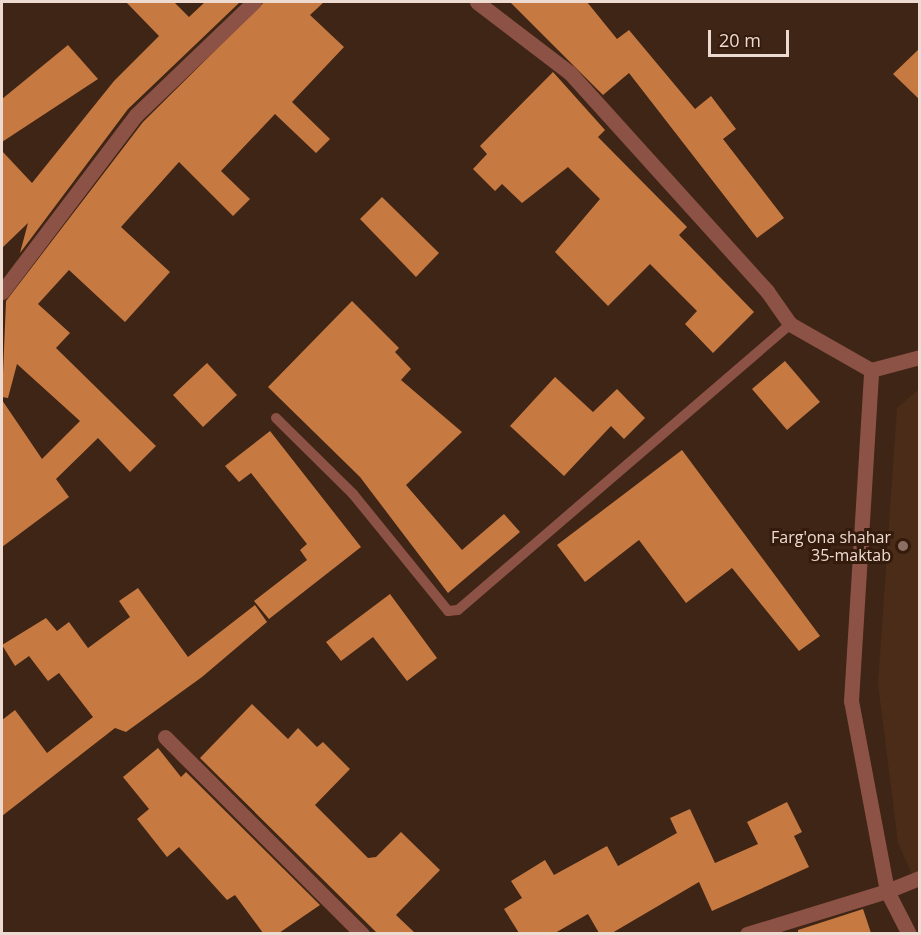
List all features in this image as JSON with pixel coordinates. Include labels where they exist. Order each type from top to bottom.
[{"type":"street","points":[[2,291],[136,115],[254,2]]},
{"type":"street","points":[[477,2],[570,72],[767,291],[790,324],[871,370],[920,357]]},
{"type":"street","points":[[871,370],[851,701],[887,891],[909,933]]},
{"type":"street","points":[[165,737],[362,933]]},
{"type":"street","points":[[747,933],[887,891],[920,878]]},
{"type":"lane","points":[[276,418],[353,494],[448,611],[458,610],[790,324]]},
{"type":"shaded area","name":"Farg'ona shahar 35-maktab","points":[[919,389],[919,890],[898,843],[878,684],[897,408]]},
{"type":"building","points":[[126,2],[174,2],[189,17],[205,2],[240,2],[128,109],[20,253],[28,223],[2,248],[2,151],[32,183],[114,81],[159,36]]},
{"type":"building","points":[[264,2],[324,2],[310,15],[344,47],[292,102],[330,139],[316,153],[275,114],[221,171],[250,199],[233,216],[179,162],[121,227],[170,272],[125,322],[69,270],[38,304],[70,333],[56,348],[156,446],[130,472],[98,438],[56,479],[69,497],[2,547],[2,400],[42,459],[80,421],[17,364],[8,398],[2,397],[6,301],[143,122]]},
{"type":"building","points":[[510,2],[587,2],[617,39],[629,30],[695,109],[711,96],[736,129],[723,139],[784,218],[757,238],[629,73],[603,95]]},
{"type":"building","points":[[68,45],[98,79],[2,142],[2,99]]},
{"type":"building","points":[[920,48],[920,100],[893,74]]},
{"type":"building","points":[[553,72],[605,130],[598,137],[687,227],[679,235],[754,312],[713,353],[685,324],[697,311],[650,264],[608,306],[555,252],[600,199],[568,167],[522,203],[502,184],[495,191],[473,169],[487,154],[480,146]]},
{"type":"building","points":[[382,197],[439,253],[416,277],[360,219]]},
{"type":"building","points":[[352,301],[399,348],[395,352],[411,369],[401,380],[462,432],[406,485],[462,550],[504,514],[520,532],[448,593],[360,477],[268,387]]},
{"type":"building","points":[[785,361],[820,402],[787,430],[752,389]]},
{"type":"building","points":[[207,363],[237,395],[203,427],[173,395]]},
{"type":"building","points":[[555,377],[593,412],[617,389],[645,418],[624,439],[611,426],[564,476],[510,426]]},
{"type":"building","points":[[270,431],[361,547],[269,619],[254,601],[307,560],[300,550],[307,544],[251,473],[239,482],[225,466]]},
{"type":"building","points":[[682,450],[820,636],[799,651],[732,568],[686,603],[639,540],[585,582],[557,545]]},
{"type":"building","points":[[138,588],[188,657],[255,605],[267,622],[202,677],[126,732],[115,728],[2,816],[2,720],[15,710],[47,753],[93,717],[59,673],[48,681],[29,656],[15,666],[2,645],[46,618],[57,631],[69,622],[88,648],[130,617],[119,601]]},
{"type":"building","points":[[390,594],[437,658],[407,681],[373,637],[341,661],[326,642]]},
{"type":"building","points":[[252,704],[288,739],[298,728],[317,747],[323,742],[350,769],[315,805],[368,858],[376,857],[401,832],[440,870],[396,915],[415,933],[377,933],[200,758]]},
{"type":"building","points":[[158,748],[181,777],[186,772],[320,905],[279,933],[263,933],[235,895],[227,900],[179,847],[167,857],[137,819],[149,809],[123,777]]},
{"type":"building","points":[[787,802],[802,832],[794,836],[809,867],[712,911],[699,882],[612,933],[599,933],[588,914],[555,933],[519,933],[504,909],[522,898],[511,881],[545,860],[554,875],[607,846],[618,866],[677,833],[670,818],[690,809],[715,863],[758,844],[747,822]]},
{"type":"building","points":[[863,909],[871,933],[798,933],[798,930]]},
{"type":"place","name":"Farg'ona shahar 35-maktab","points":[[903,546]]}]
